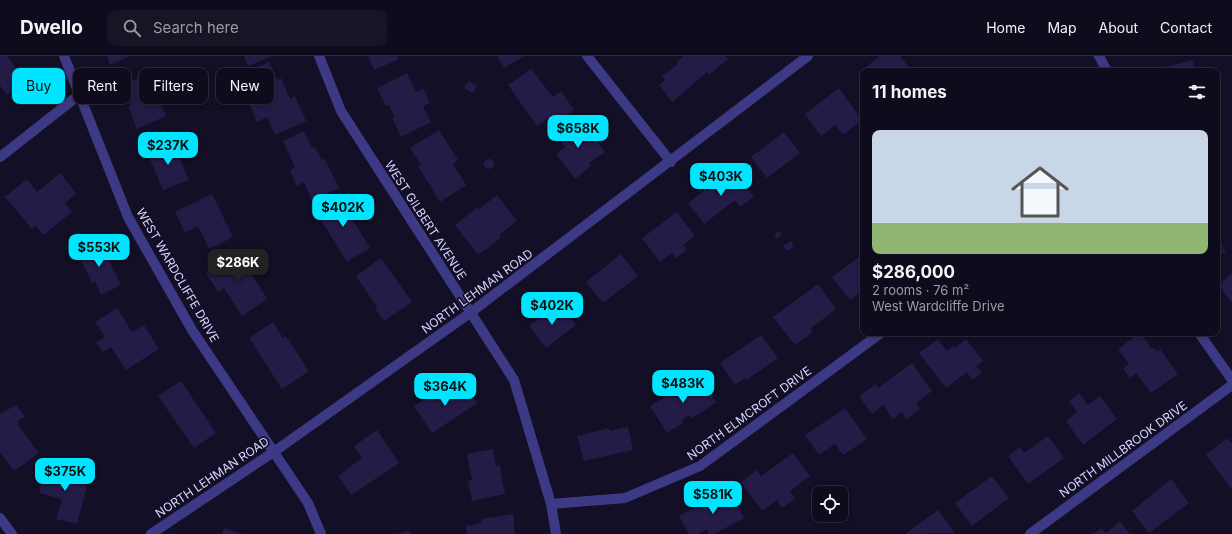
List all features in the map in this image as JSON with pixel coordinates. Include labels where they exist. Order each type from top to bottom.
[{"type":"street","name":"WEST WARDCLIFFE DRIVE","points":[[64,56],[73,79]]},
{"type":"street","name":"WEST GILBERT AVENUE","points":[[319,56],[341,111],[514,380],[551,504],[556,534]]},
{"type":"street","points":[[587,56],[671,162]]},
{"type":"street","name":"NORTH LEHMAN ROAD","points":[[151,534],[275,451],[470,313],[671,162],[808,56]]},
{"type":"street","points":[[1099,56],[1105,68]]},
{"type":"street","points":[[0,157],[73,100]]},
{"type":"street","name":"WEST WARDCLIFFE DRIVE","points":[[83,104],[128,217],[192,330],[275,451],[308,503],[321,534]]},
{"type":"street","name":"NORTH ELMCROFT DRIVE","points":[[551,504],[625,498],[700,466],[877,336]]},
{"type":"street","points":[[1201,336],[1232,380]]},
{"type":"street","name":"NORTH MILLBROOK DRIVE","points":[[1030,534],[1232,386]]},
{"type":"street","points":[[0,518],[12,534]]},
{"type":"building","points":[[0,56],[7,56],[16,68],[12,68],[12,91],[7,95],[0,86]]},
{"type":"building","points":[[107,56],[130,56],[110,65]]},
{"type":"building","points":[[244,56],[272,56],[248,66]]},
{"type":"building","points":[[368,56],[397,56],[399,59],[374,70]]},
{"type":"building","points":[[497,56],[525,56],[504,68]]},
{"type":"building","points":[[684,56],[725,56],[728,59],[709,75],[707,72],[672,102],[659,85],[665,80],[662,76],[678,64],[677,62]]},
{"type":"building","points":[[880,56],[900,56],[909,68],[864,68]]},
{"type":"building","points":[[1193,60],[1194,68],[1165,68]]},
{"type":"building","points":[[269,62],[272,68],[256,68]]},
{"type":"building","points":[[531,69],[553,97],[561,91],[574,110],[557,121],[552,115],[537,126],[508,85]]},
{"type":"building","points":[[274,73],[277,80],[281,78],[290,99],[295,96],[306,121],[275,135],[267,117],[257,122],[249,104],[274,104]]},
{"type":"building","points":[[407,73],[416,92],[423,88],[430,103],[423,106],[431,122],[401,137],[392,118],[395,117],[389,105],[386,106],[377,88]]},
{"type":"building","points":[[139,78],[139,104],[161,104],[166,116],[137,129],[128,106],[131,105],[131,82]]},
{"type":"building","points":[[469,81],[477,86],[473,93],[464,88]]},
{"type":"building","points":[[839,88],[860,117],[860,122],[843,135],[835,125],[821,136],[805,114]]},
{"type":"building","points":[[571,121],[573,123],[575,121],[584,132],[588,129],[605,152],[589,163],[591,166],[575,179],[556,154],[565,147],[555,133]]},
{"type":"building","points":[[439,130],[458,160],[453,164],[466,185],[440,202],[418,166],[421,165],[410,148]]},
{"type":"building","points":[[304,131],[312,148],[315,147],[322,160],[325,159],[339,188],[312,201],[304,182],[297,186],[290,170],[295,167],[283,141]]},
{"type":"building","points":[[784,132],[800,153],[767,178],[751,157]]},
{"type":"building","points":[[172,141],[189,180],[163,190],[147,152]]},
{"type":"building","points":[[487,159],[491,159],[493,160],[493,168],[487,169],[484,166],[484,162]]},
{"type":"building","points":[[732,169],[754,197],[740,207],[735,200],[704,224],[688,203]]},
{"type":"building","points":[[60,173],[76,193],[65,203],[72,212],[43,235],[36,226],[32,229],[5,197],[27,179],[37,192]]},
{"type":"building","points":[[212,194],[233,237],[209,249],[198,226],[185,233],[175,212]]},
{"type":"building","points":[[344,195],[355,214],[351,217],[370,248],[347,262],[316,212]]},
{"type":"building","points":[[497,195],[517,221],[499,235],[501,238],[478,255],[455,225],[478,207],[479,209]]},
{"type":"building","points":[[677,212],[695,236],[683,245],[687,250],[676,258],[672,253],[660,262],[642,238]]},
{"type":"building","points":[[778,231],[782,235],[777,239],[774,235]]},
{"type":"building","points":[[99,241],[121,285],[101,295],[95,281],[92,283],[77,252]]},
{"type":"building","points":[[791,241],[794,246],[787,251],[783,246]]},
{"type":"building","points":[[1220,241],[1226,252],[1220,255]]},
{"type":"building","points":[[238,253],[244,262],[251,257],[258,269],[251,273],[267,299],[242,316],[224,288],[218,292],[206,273]]},
{"type":"building","points":[[621,254],[638,276],[603,303],[586,282]]},
{"type":"building","points":[[860,256],[860,293],[850,300],[832,277]]},
{"type":"building","points":[[381,258],[412,302],[384,321],[375,308],[377,307],[356,276]]},
{"type":"building","points":[[1232,273],[1232,303],[1220,288],[1220,283]]},
{"type":"building","points":[[818,284],[836,309],[810,329],[813,332],[795,345],[773,317]]},
{"type":"building","points":[[559,303],[576,325],[546,348],[529,326]]},
{"type":"building","points":[[117,308],[132,332],[144,325],[159,349],[126,370],[111,347],[103,352],[96,342],[105,337],[95,322]]},
{"type":"building","points":[[273,322],[283,338],[286,336],[309,371],[282,389],[249,338]]},
{"type":"building","points":[[761,335],[778,358],[746,380],[745,378],[735,385],[720,363]]},
{"type":"building","points":[[1136,336],[1142,336],[1152,349],[1154,348],[1157,351],[1160,349],[1178,374],[1151,393],[1136,373],[1130,378],[1123,369],[1129,364],[1118,349]]},
{"type":"building","points":[[938,339],[947,351],[953,346],[955,348],[966,339],[983,361],[976,366],[982,373],[972,380],[967,372],[946,388],[919,353]]},
{"type":"building","points":[[912,363],[932,391],[916,403],[920,409],[906,419],[902,412],[893,419],[883,405],[872,414],[859,396],[876,384],[878,388]]},
{"type":"building","points":[[700,376],[716,403],[692,418],[690,415],[682,420],[683,423],[667,433],[650,406]]},
{"type":"building","points":[[181,381],[216,433],[194,448],[158,396]]},
{"type":"building","points":[[463,382],[477,403],[432,433],[414,406],[431,395],[433,398]]},
{"type":"building","points":[[1079,393],[1088,405],[1100,396],[1117,419],[1083,445],[1066,421],[1077,412],[1069,401]]},
{"type":"building","points":[[16,405],[25,416],[17,422],[19,424],[18,425],[39,453],[14,471],[0,452],[0,414]]},
{"type":"building","points":[[845,408],[867,439],[843,455],[835,444],[819,455],[805,435]]},
{"type":"building","points":[[628,427],[633,450],[584,461],[577,436],[609,428],[610,431]]},
{"type":"building","points":[[377,430],[399,463],[351,495],[338,476],[362,458],[354,446]]},
{"type":"building","points":[[1048,436],[1064,458],[1028,484],[1008,456],[1020,447],[1024,453]]},
{"type":"building","points":[[1227,438],[1232,444],[1232,490],[1206,455]]},
{"type":"building","points":[[493,449],[496,466],[500,466],[505,494],[472,501],[468,481],[472,480],[467,454]]},
{"type":"building","points":[[793,453],[810,476],[790,491],[795,499],[782,508],[777,500],[762,511],[741,482],[757,470],[761,476]]},
{"type":"building","points":[[45,467],[89,478],[77,524],[56,519],[62,499],[39,493]]},
{"type":"building","points":[[992,476],[1009,498],[972,526],[955,503]]},
{"type":"building","points":[[1171,479],[1189,503],[1149,533],[1132,511]]},
{"type":"building","points":[[729,490],[744,518],[714,534],[709,534],[707,529],[698,534],[689,534],[679,516],[700,505],[701,508],[709,504],[708,501]]},
{"type":"building","points":[[938,510],[955,533],[905,534]]},
{"type":"building","points":[[513,514],[515,534],[467,534],[466,526],[482,523],[481,519]]},
{"type":"building","points":[[1120,521],[1130,534],[1093,534],[1101,528],[1106,533]]},
{"type":"building","points":[[224,528],[242,534],[222,534]]},
{"type":"building","points":[[411,531],[411,534],[399,534],[399,533]]}]
